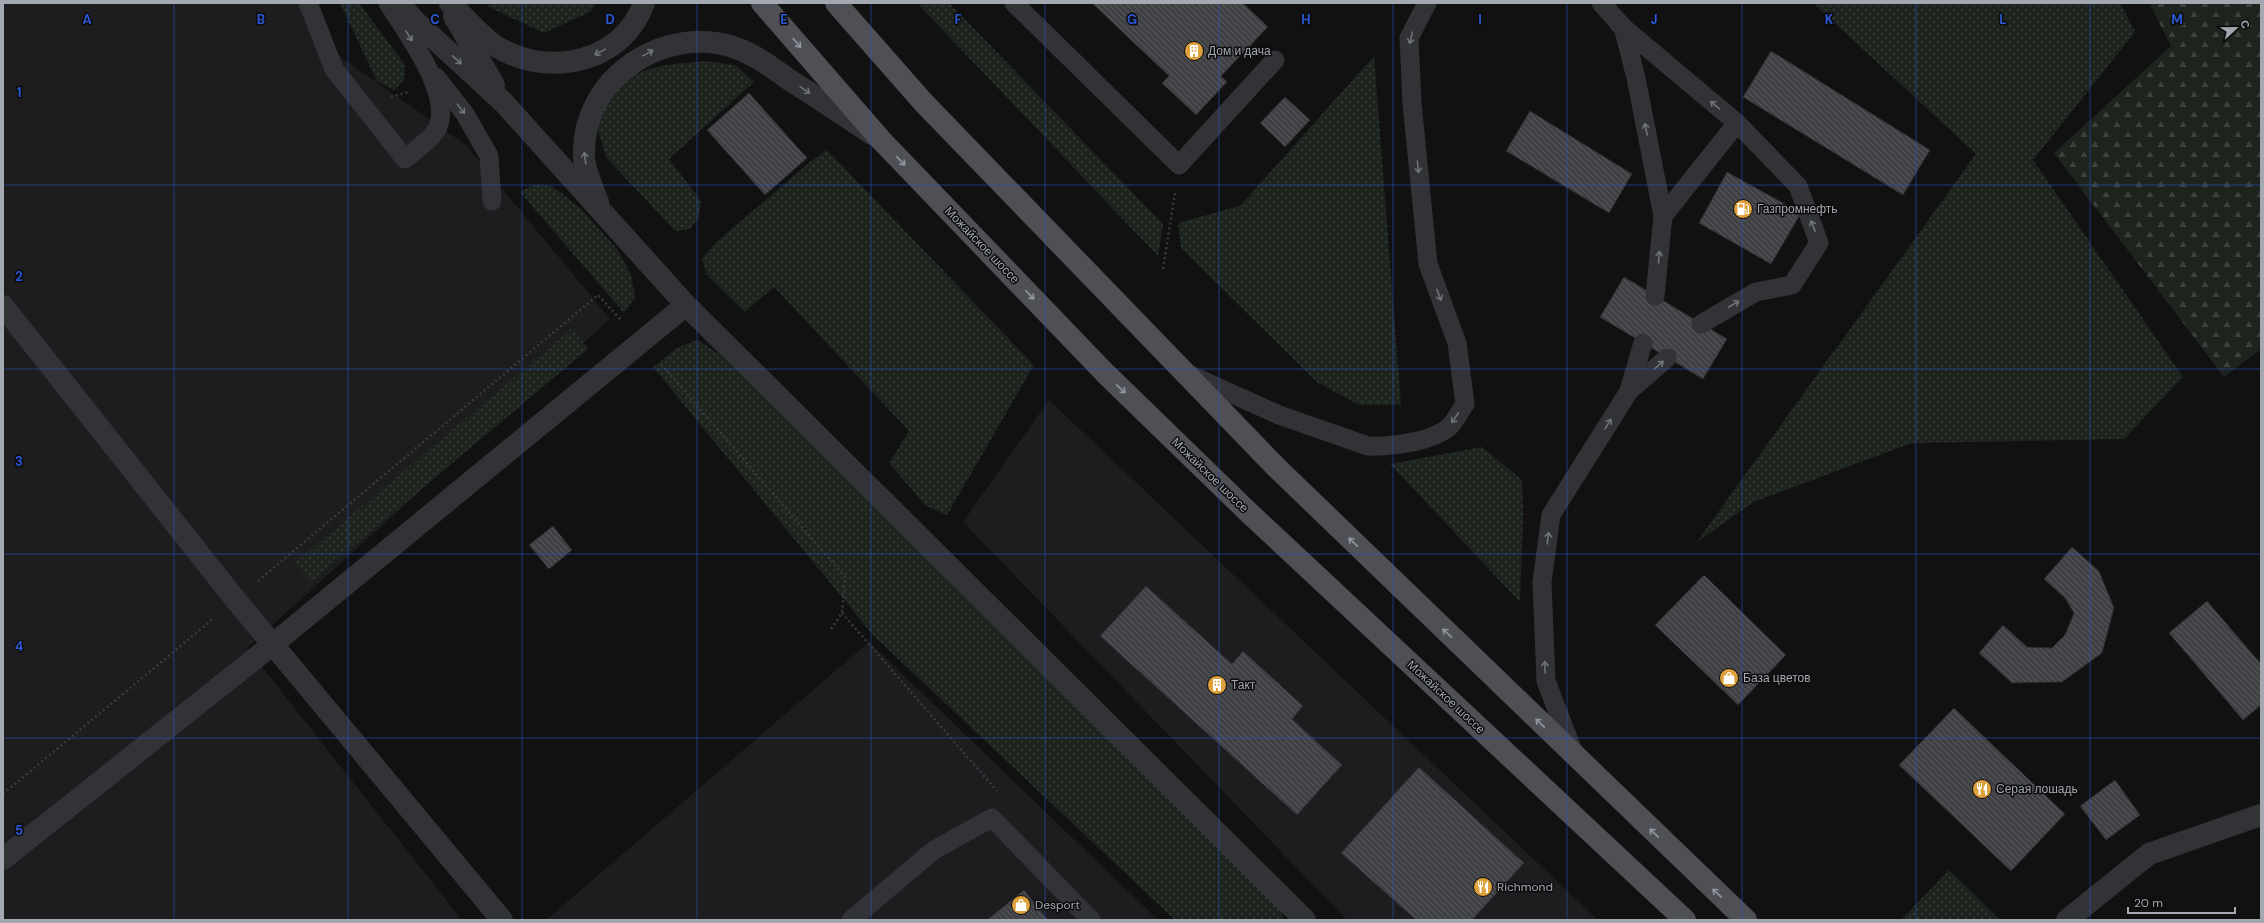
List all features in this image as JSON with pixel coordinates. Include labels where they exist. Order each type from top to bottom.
[{"type":"main road","name":"Можайское шоссе","points":[[762,3],[881,140],[1105,373],[1239,504],[1685,920]]},
{"type":"main road","points":[[839,5],[923,102],[1181,371],[1277,468],[1575,757],[1746,920]]},
{"type":"street","points":[[399,3],[414,20],[504,103],[686,305],[1305,920]]},
{"type":"street","points":[[446,3],[504,103]]},
{"type":"street","points":[[450,3],[498,48],[520,58],[543,64],[567,64],[590,57],[611,46],[628,30],[644,3]]},
{"type":"street","points":[[600,209],[584,157],[587,129],[596,104],[611,81],[634,61],[656,49],[682,42],[709,42],[736,48],[761,61],[881,140]]},
{"type":"street","points":[[3,859],[272,645],[686,305]]},
{"type":"street","points":[[3,306],[272,645],[502,920]]},
{"type":"street","points":[[2067,920],[2149,854],[2261,816]]},
{"type":"lane","points":[[308,3],[334,69],[405,159],[438,128],[441,108],[428,67]]},
{"type":"lane","points":[[388,3],[428,67],[465,114],[489,156],[492,201]]},
{"type":"lane","points":[[1014,3],[1179,165],[1275,60]]},
{"type":"lane","points":[[1181,371],[1279,415],[1368,446],[1383,447],[1426,438],[1449,427],[1465,404],[1457,343],[1428,264],[1412,103],[1409,38],[1427,3]]},
{"type":"lane","points":[[1601,3],[1618,23],[1737,123],[1798,186],[1820,243],[1792,285],[1756,292],[1701,324]]},
{"type":"lane","points":[[1618,23],[1623,27],[1636,78],[1663,216],[1655,296]]},
{"type":"lane","points":[[1663,216],[1737,123]]},
{"type":"lane","points":[[1575,757],[1546,681],[1542,582],[1551,515],[1629,391],[1643,343]]},
{"type":"lane","points":[[1629,391],[1667,358]]},
{"type":"lane","points":[[851,920],[934,850],[992,818],[1091,920]]},
{"type":"path","points":[[387,98],[410,92],[411,85]]},
{"type":"path","points":[[1163,269],[1179,165]]},
{"type":"path","points":[[3,794],[598,295],[641,342],[845,577],[842,614],[831,629]]},
{"type":"path","points":[[842,614],[1002,797]]},
{"type":"shaded area","points":[[3,3],[298,3],[342,58],[466,145],[610,319],[247,648],[462,920],[3,920]]},
{"type":"shaded area","points":[[1049,400],[1598,920],[1347,920],[963,522]]},
{"type":"shaded area","points":[[869,642],[1158,920],[546,920]]},
{"type":"green space","points":[[340,3],[359,3],[405,65],[404,80],[394,90],[377,81]]},
{"type":"green space","points":[[487,3],[596,3],[590,12],[544,33],[489,7]]},
{"type":"green space","points":[[917,3],[949,3],[1163,224],[1158,256]]},
{"type":"green space","points":[[1813,3],[2120,3],[2135,32],[2033,160],[2183,377],[2124,439],[1912,443],[1753,502],[1696,543],[1976,154]]},
{"type":"green space","points":[[2149,3],[2261,3],[2261,349],[2224,377],[2054,153],[2171,46]]},
{"type":"green space","points":[[1374,56],[1401,405],[1359,405],[1317,382],[1181,248],[1178,223],[1240,206]]},
{"type":"green space","points":[[706,61],[735,65],[754,82],[669,159],[701,201],[699,217],[690,229],[675,231],[606,157],[596,124],[612,94],[620,84],[630,77],[654,68],[668,65]]},
{"type":"green space","points":[[827,150],[1034,365],[947,515],[926,506],[889,463],[909,431],[774,287],[745,312],[706,274],[702,259],[714,244],[810,162]]},
{"type":"green space","points":[[533,185],[552,186],[580,208],[617,249],[631,274],[635,297],[624,313],[520,192]]},
{"type":"green space","points":[[572,329],[588,349],[311,582],[295,563]]},
{"type":"green space","points":[[698,340],[720,355],[1279,907],[1284,920],[1175,920],[873,635],[653,367],[677,348]]},
{"type":"green space","points":[[1482,447],[1522,480],[1523,515],[1520,602],[1390,464]]},
{"type":"green space","points":[[1949,870],[2000,920],[1901,920]]},
{"type":"building","name":"Дом и дача","points":[[1092,3],[1243,3],[1268,27],[1221,76],[1227,82],[1196,115],[1162,83],[1169,76]]},
{"type":"building","points":[[1771,51],[1930,150],[1903,195],[1743,97]]},
{"type":"building","points":[[749,93],[807,158],[765,195],[707,130]]},
{"type":"building","points":[[1285,97],[1310,120],[1285,147],[1260,123]]},
{"type":"building","points":[[1530,111],[1632,174],[1609,213],[1506,151]]},
{"type":"building","points":[[1727,172],[1801,213],[1771,264],[1699,223]]},
{"type":"building","points":[[1624,277],[1727,339],[1703,379],[1600,317]]},
{"type":"building","points":[[553,526],[572,550],[549,569],[529,545]]},
{"type":"building","points":[[2072,547],[2099,571],[2114,608],[2102,653],[2062,682],[2012,683],[1979,653],[2003,625],[2027,647],[2052,648],[2065,635],[2074,613],[2065,598],[2044,579]]},
{"type":"building","points":[[1704,575],[1786,655],[1738,705],[1655,625]]},
{"type":"building","name":"Такт","points":[[1146,586],[1232,664],[1243,651],[1303,706],[1292,719],[1342,765],[1297,815],[1100,636]]},
{"type":"building","points":[[2207,601],[2261,664],[2261,705],[2243,720],[2169,633]]},
{"type":"building","name":"Серая лошадь","points":[[1954,708],[2065,814],[2011,871],[1899,765]]},
{"type":"building","points":[[1419,767],[1524,863],[1472,920],[1416,920],[1341,853]]},
{"type":"building","points":[[2115,780],[2140,815],[2106,840],[2080,806]]},
{"type":"building","name":"Desport","points":[[1024,890],[1048,920],[987,920]]},
{"type":"place","name":"Дом и дача","points":[[1194,51]]},
{"type":"place","name":"Газпромнефть","points":[[1743,209]]},
{"type":"place","name":"База цветов","points":[[1729,678]]},
{"type":"place","name":"Такт","points":[[1217,685]]},
{"type":"place","name":"Серая лошадь","points":[[1982,789]]},
{"type":"place","name":"Richmond","points":[[1483,887]]},
{"type":"place","name":"Desport","points":[[1021,905]]}]
